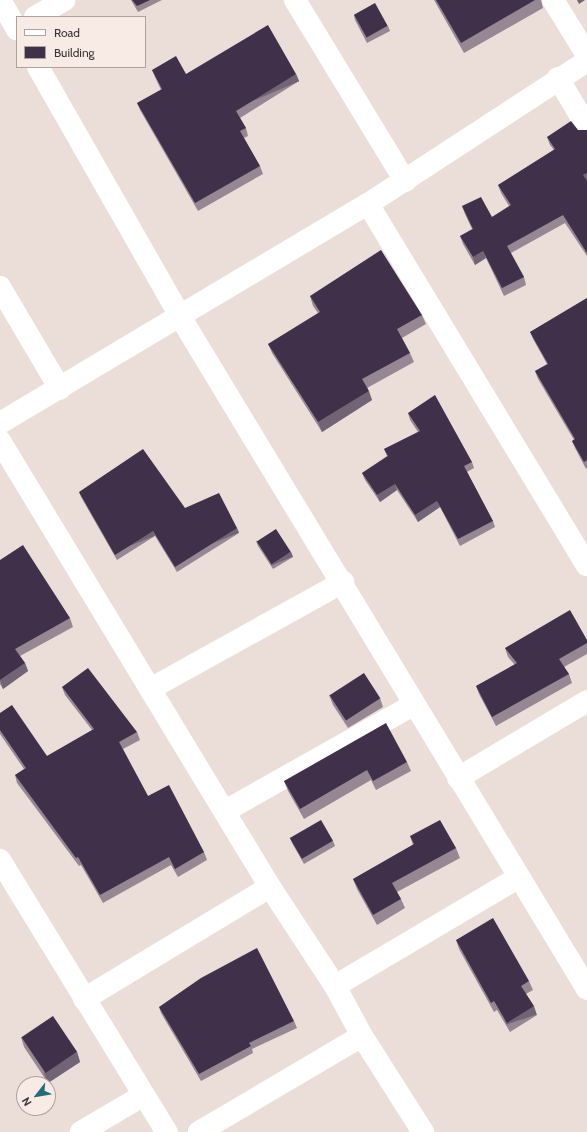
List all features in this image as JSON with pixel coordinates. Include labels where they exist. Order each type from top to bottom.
[{"type":"street","points":[[0,0],[16,26]]},
{"type":"street","points":[[37,16],[65,0]]},
{"type":"street","points":[[296,0],[405,181]]},
{"type":"street","points":[[553,0],[587,55]]},
{"type":"street","points":[[0,424],[181,318],[368,204],[405,181],[558,78],[587,61]]},
{"type":"street","points":[[39,68],[181,318],[343,582],[413,705],[584,979]]},
{"type":"street","points":[[558,78],[587,127]]},
{"type":"street","points":[[368,204],[587,565]]},
{"type":"street","points":[[0,288],[60,389]]},
{"type":"street","points":[[0,441],[270,887],[335,986],[362,1036],[423,1132]]},
{"type":"street","points":[[150,689],[343,582]]},
{"type":"street","points":[[458,778],[587,701]]},
{"type":"street","points":[[225,812],[413,705]]},
{"type":"street","points":[[0,860],[142,1096],[167,1132]]},
{"type":"street","points":[[335,986],[519,877]]},
{"type":"street","points":[[84,999],[270,887]]},
{"type":"street","points":[[199,1132],[362,1036]]},
{"type":"street","points":[[81,1132],[142,1096]]},
{"type":"building","points":[[132,0],[150,0],[137,6]]},
{"type":"building","points":[[436,0],[535,0],[461,43]]},
{"type":"building","points":[[375,3],[388,26],[367,37],[354,15]]},
{"type":"building","points":[[268,25],[296,74],[236,111],[246,128],[240,131],[260,166],[195,203],[137,103],[162,89],[152,70],[176,56],[186,74]]},
{"type":"building","points":[[571,121],[578,130],[587,130],[587,173],[583,175],[587,181],[587,253],[563,215],[507,246],[524,277],[502,288],[483,251],[473,257],[460,236],[473,229],[462,206],[481,197],[492,217],[511,205],[498,185],[555,149],[547,137]]},
{"type":"building","points":[[381,250],[422,315],[397,329],[410,353],[362,379],[369,391],[318,422],[268,344],[320,312],[310,296]]},
{"type":"building","points":[[587,298],[587,460],[584,462],[572,441],[575,439],[535,371],[548,364],[530,332]]},
{"type":"building","points":[[435,395],[472,462],[464,466],[493,521],[458,539],[437,501],[415,515],[395,484],[377,495],[362,473],[388,456],[384,449],[420,431],[408,413]]},
{"type":"building","points":[[143,449],[185,508],[219,493],[237,528],[175,567],[153,531],[115,555],[79,492]]},
{"type":"building","points":[[276,529],[291,552],[271,564],[257,542]]},
{"type":"building","points":[[23,545],[70,618],[15,649],[25,663],[0,680],[0,560]]},
{"type":"building","points":[[570,610],[587,640],[587,643],[559,659],[569,674],[492,717],[476,686],[517,663],[505,648]]},
{"type":"building","points":[[88,668],[137,732],[119,742],[148,796],[169,785],[204,852],[175,869],[169,857],[100,895],[78,857],[76,858],[15,775],[26,768],[0,730],[0,713],[12,705],[47,756],[94,729],[62,687]]},
{"type":"building","points":[[364,673],[380,698],[346,720],[330,695]]},
{"type":"building","points":[[386,723],[407,762],[373,781],[367,770],[300,809],[284,781]]},
{"type":"building","points":[[321,820],[333,841],[302,859],[290,838]]},
{"type":"building","points":[[440,820],[456,848],[392,883],[401,899],[373,915],[353,879],[414,844],[410,836]]},
{"type":"building","points":[[493,918],[529,981],[521,986],[534,1006],[507,1023],[494,1001],[491,1003],[456,940]]},
{"type":"building","points":[[257,948],[294,1021],[249,1043],[251,1046],[199,1074],[159,1007],[201,978]]},
{"type":"building","points":[[53,1016],[77,1052],[46,1073],[21,1037]]}]
